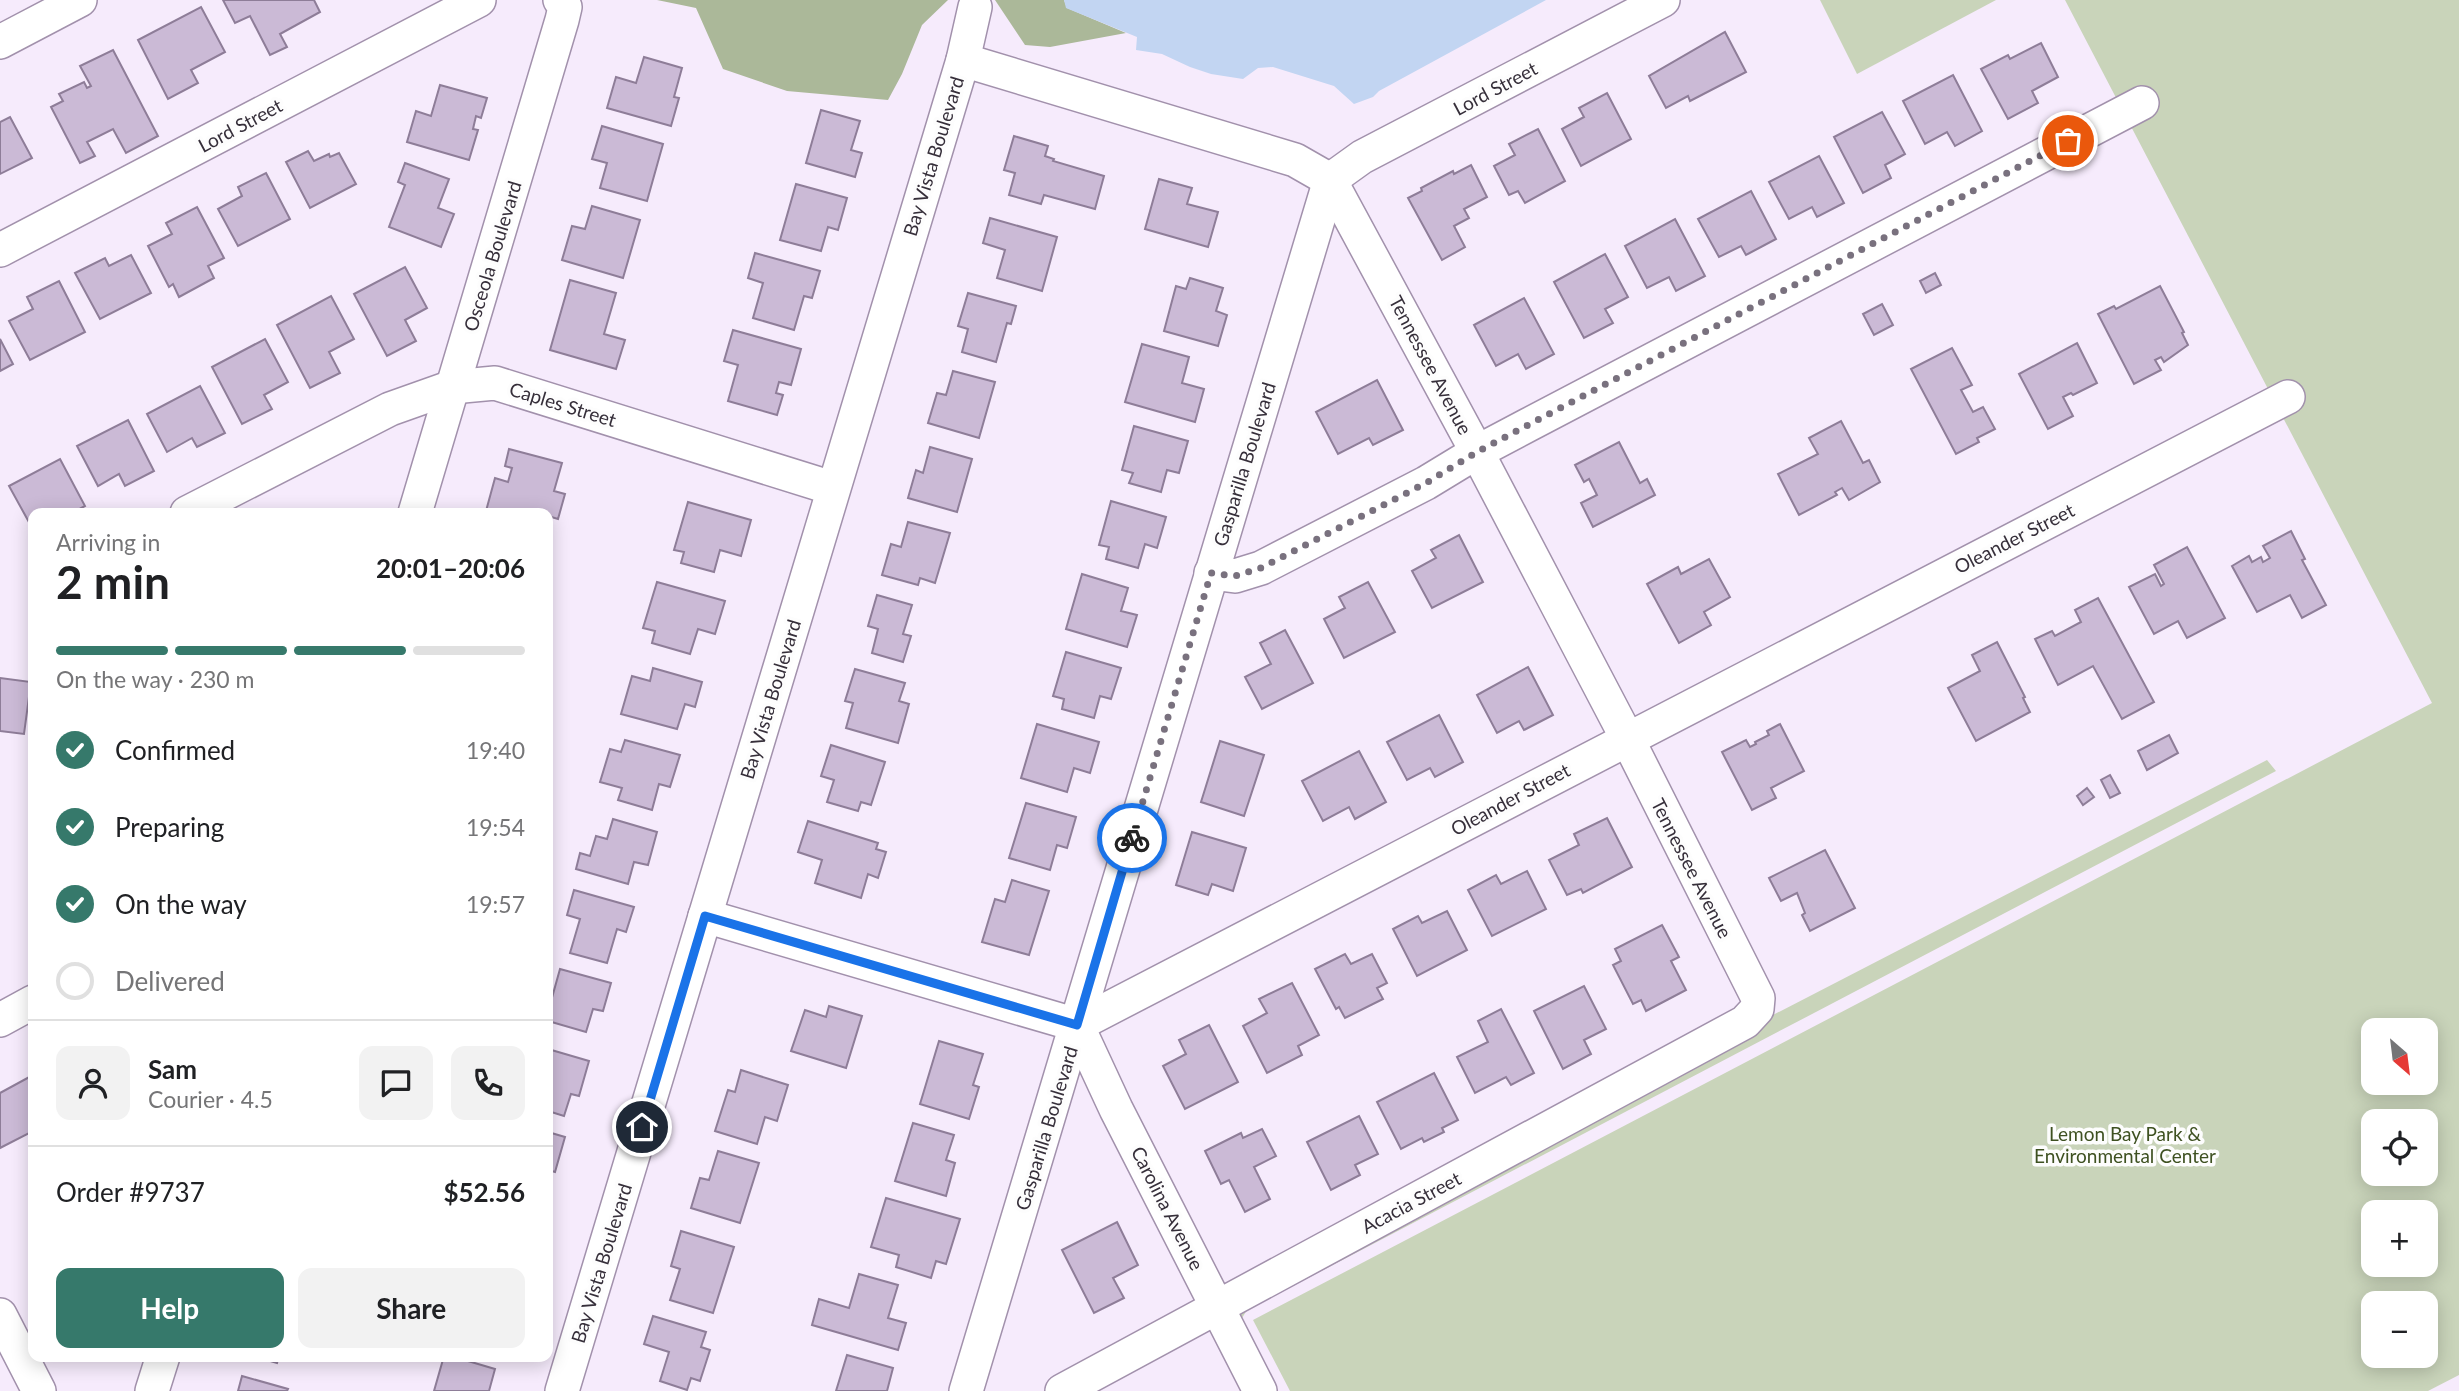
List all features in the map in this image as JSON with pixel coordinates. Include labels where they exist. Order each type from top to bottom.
[{"type":"street","points":[[0,42],[80,0]]},
{"type":"street","name":"Lord Street","points":[[0,250],[480,0]]},
{"type":"street","name":"Osceola Boulevard","points":[[416,508],[562,20],[565,8],[560,0]]},
{"type":"street","name":"Lord Street","points":[[1330,180],[1362,158],[1663,0]]},
{"type":"street","name":"Bay Vista Boulevard","points":[[562,1391],[963,60],[975,7]]},
{"type":"street","points":[[963,60],[1295,160],[1330,180]]},
{"type":"street","points":[[1211,573],[1235,576],[1261,568],[2142,103]]},
{"type":"street","name":"Tennessee Avenue","points":[[1330,180],[1366,243],[1627,738],[1758,998],[1757,1009]]},
{"type":"street","name":"Gasparilla Boulevard","points":[[966,1391],[1330,180]]},
{"type":"street","name":"Caples Street","points":[[197,508],[390,409],[452,387],[495,383],[832,488]]},
{"type":"street","name":"Oleander Street","points":[[1077,1025],[2288,397]]},
{"type":"street","points":[[705,916],[1077,1025]]},
{"type":"street","points":[[0,1020],[28,1005]]},
{"type":"street","name":"Acacia Street","points":[[1062,1391],[1745,1022],[1757,1009]]},
{"type":"street","name":"Carolina Avenue","points":[[1077,1025],[1116,1109],[1261,1391]]},
{"type":"street","points":[[0,1315],[39,1391]]},
{"type":"street","points":[[152,1391],[161,1362]]},
{"type":"green space","points":[[657,0],[948,0],[922,25],[888,100],[787,91],[723,69],[696,8]]},
{"type":"green space","points":[[995,0],[1064,0],[1067,8],[1126,33],[1050,47],[1025,45]]},
{"type":"green space","points":[[1820,0],[1996,0],[1857,74]]},
{"type":"green space","name":"Lemon Bay Park & Environmental Center","points":[[2065,0],[2459,0],[2459,1375],[2428,1391],[1290,1391],[1253,1320],[2432,703]]},
{"type":"green space","points":[[2267,760],[2276,771],[1247,1310],[1242,1318],[1244,1325],[1278,1391],[1252,1391],[1211,1312],[1771,1016]]},
{"type":"water","points":[[1064,0],[1546,0],[1379,91],[1373,97],[1354,104],[1334,86],[1273,67],[1258,68],[1243,79],[1211,74],[1162,54],[1136,50],[1137,37],[1066,8]]},
{"type":"building","points":[[223,0],[314,0],[320,12],[280,34],[287,47],[270,55],[250,16],[235,23]]},
{"type":"building","points":[[201,7],[225,52],[191,70],[198,83],[168,99],[138,40]]},
{"type":"building","points":[[1725,32],[1746,72],[1690,101],[1688,96],[1666,108],[1649,76]]},
{"type":"building","points":[[2041,43],[2058,77],[2032,91],[2038,103],[2008,119],[1981,69],[2008,55],[2010,59]]},
{"type":"building","points":[[113,50],[158,136],[126,153],[113,129],[87,142],[95,156],[80,163],[51,107],[63,101],[59,94],[84,82],[87,88],[91,86],[80,66]]},
{"type":"building","points":[[644,57],[682,68],[674,97],[679,98],[671,126],[607,108],[616,77],[636,83]]},
{"type":"building","points":[[1953,75],[1982,131],[1955,146],[1947,132],[1925,144],[1903,101]]},
{"type":"building","points":[[440,85],[487,98],[481,118],[476,116],[473,129],[478,130],[469,160],[407,142],[416,111],[431,116]]},
{"type":"building","points":[[1607,93],[1631,139],[1581,166],[1562,129],[1584,117],[1579,108]]},
{"type":"building","points":[[821,110],[860,121],[851,150],[862,153],[855,177],[806,163]]},
{"type":"building","points":[[1882,112],[1905,154],[1885,165],[1891,178],[1863,193],[1834,137]]},
{"type":"building","points":[[10,117],[32,158],[0,174],[0,122]]},
{"type":"building","points":[[602,126],[663,144],[647,201],[600,188],[607,163],[592,159]]},
{"type":"building","points":[[1538,129],[1565,181],[1525,203],[1518,191],[1509,195],[1494,166],[1515,155],[1509,144]]},
{"type":"building","points":[[1014,136],[1048,146],[1045,156],[1054,159],[1053,161],[1104,176],[1095,209],[1044,195],[1041,204],[1009,195],[1015,173],[1004,170]]},
{"type":"building","points":[[308,151],[314,161],[339,153],[356,184],[310,208],[286,162]]},
{"type":"building","points":[[1819,156],[1844,203],[1817,217],[1812,207],[1789,219],[1769,182]]},
{"type":"building","points":[[405,163],[449,179],[438,208],[454,214],[441,247],[389,227],[405,185],[398,182]]},
{"type":"building","points":[[1471,165],[1487,197],[1464,209],[1469,218],[1454,226],[1465,247],[1442,260],[1408,198],[1453,171],[1454,174]]},
{"type":"building","points":[[266,173],[290,219],[238,246],[218,209],[242,196],[238,187]]},
{"type":"building","points":[[1159,179],[1192,188],[1187,204],[1218,212],[1208,247],[1145,229]]},
{"type":"building","points":[[796,184],[847,198],[838,230],[828,227],[821,251],[780,240]]},
{"type":"building","points":[[1751,191],[1776,239],[1746,255],[1741,246],[1719,257],[1698,219]]},
{"type":"building","points":[[592,206],[640,220],[623,278],[562,260],[572,226],[585,229]]},
{"type":"building","points":[[197,207],[224,258],[208,266],[214,278],[179,297],[173,284],[169,287],[148,246],[172,234],[166,223]]},
{"type":"building","points":[[990,218],[1057,237],[1042,291],[997,278],[1005,250],[983,243]]},
{"type":"building","points":[[1675,219],[1705,276],[1676,291],[1669,277],[1647,288],[1625,246]]},
{"type":"building","points":[[755,253],[820,271],[812,298],[804,296],[794,330],[753,318],[763,283],[748,278]]},
{"type":"building","points":[[1605,254],[1628,297],[1605,309],[1613,323],[1584,338],[1554,282]]},
{"type":"building","points":[[131,255],[151,293],[100,319],[75,273],[105,258],[109,266]]},
{"type":"building","points":[[405,267],[427,308],[405,320],[416,341],[387,356],[354,294]]},
{"type":"building","points":[[1935,273],[1941,285],[1926,293],[1920,281]]},
{"type":"building","points":[[1190,278],[1223,288],[1216,311],[1227,315],[1218,346],[1164,331],[1176,286],[1186,289]]},
{"type":"building","points":[[570,280],[616,293],[604,334],[625,340],[616,369],[550,350]]},
{"type":"building","points":[[59,281],[85,332],[30,360],[9,321],[33,309],[27,297]]},
{"type":"building","points":[[2160,286],[2188,345],[2164,362],[2161,357],[2155,360],[2161,370],[2134,384],[2098,314],[2114,306],[2116,309]]},
{"type":"building","points":[[968,293],[1016,306],[1011,324],[1007,323],[996,362],[962,352],[968,329],[958,326]]},
{"type":"building","points":[[331,296],[354,339],[329,352],[340,373],[310,388],[277,325]]},
{"type":"building","points":[[1524,298],[1554,354],[1526,369],[1518,354],[1496,366],[1474,325]]},
{"type":"building","points":[[1882,304],[1893,325],[1874,335],[1863,314]]},
{"type":"building","points":[[733,330],[801,349],[791,385],[779,382],[776,393],[783,395],[777,415],[728,401],[738,365],[724,361]]},
{"type":"building","points":[[0,339],[13,364],[0,371]]},
{"type":"building","points":[[265,339],[288,382],[264,395],[272,409],[242,424],[212,367]]},
{"type":"building","points":[[2077,343],[2097,383],[2063,397],[2073,416],[2048,429],[2019,374]]},
{"type":"building","points":[[1142,344],[1189,357],[1182,383],[1204,389],[1195,422],[1125,402]]},
{"type":"building","points":[[1952,348],[1972,385],[1961,390],[1973,412],[1983,407],[1995,429],[1977,438],[1979,442],[1956,454],[1911,369]]},
{"type":"building","points":[[953,371],[995,382],[979,438],[928,423],[937,393],[946,395]]},
{"type":"building","points":[[1377,380],[1403,430],[1373,445],[1369,438],[1338,454],[1316,412]]},
{"type":"building","points":[[200,386],[225,433],[197,447],[192,438],[167,452],[147,414]]},
{"type":"building","points":[[128,420],[154,471],[125,486],[119,474],[98,486],[77,446]]},
{"type":"building","points":[[1841,421],[1863,463],[1869,460],[1880,482],[1849,500],[1842,488],[1835,492],[1837,495],[1799,515],[1778,474],[1818,454],[1809,438]]},
{"type":"building","points":[[1134,426],[1188,441],[1179,473],[1167,470],[1161,492],[1129,483],[1133,473],[1122,470]]},
{"type":"building","points":[[1619,442],[1640,483],[1647,479],[1655,495],[1593,527],[1581,503],[1597,495],[1589,479],[1584,482],[1575,465]]},
{"type":"building","points":[[930,447],[972,459],[957,512],[908,498],[916,470],[923,473]]},
{"type":"building","points":[[509,449],[562,463],[554,491],[565,494],[558,519],[553,518],[553,508],[487,508],[495,478],[508,482],[512,468],[505,466]]},
{"type":"building","points":[[60,459],[85,506],[28,508],[28,520],[9,486]]},
{"type":"building","points":[[1111,501],[1166,517],[1157,548],[1145,544],[1138,568],[1106,559],[1109,547],[1099,545]]},
{"type":"building","points":[[688,502],[751,520],[741,556],[720,550],[714,572],[681,563],[684,552],[674,550]]},
{"type":"building","points":[[908,522],[950,533],[935,583],[920,578],[918,585],[882,575],[891,544],[901,547]]},
{"type":"building","points":[[2291,531],[2305,559],[2302,560],[2326,605],[2302,618],[2290,595],[2257,612],[2232,566],[2249,556],[2252,562],[2261,557],[2263,562],[2270,558],[2263,546]]},
{"type":"building","points":[[1459,535],[1483,582],[1432,608],[1412,571],[1436,558],[1431,550]]},
{"type":"building","points":[[2187,547],[2225,618],[2187,638],[2178,621],[2154,634],[2129,587],[2155,574],[2161,586],[2164,584],[2154,565]]},
{"type":"building","points":[[1709,559],[1730,597],[1704,612],[1711,625],[1679,643],[1647,584],[1678,567],[1681,574]]},
{"type":"building","points":[[1082,574],[1128,588],[1121,611],[1137,615],[1127,647],[1066,629]]},
{"type":"building","points":[[657,582],[725,601],[715,634],[698,629],[690,654],[652,643],[655,631],[643,628]]},
{"type":"building","points":[[1368,582],[1395,632],[1344,658],[1324,619],[1345,608],[1339,597]]},
{"type":"building","points":[[877,595],[912,605],[903,634],[911,636],[903,662],[872,653],[878,629],[868,626]]},
{"type":"building","points":[[2098,598],[2154,702],[2122,719],[2093,666],[2058,685],[2035,639],[2052,631],[2055,636],[2081,622],[2075,610]]},
{"type":"building","points":[[1285,630],[1313,683],[1262,709],[1245,677],[1271,664],[1260,643]]},
{"type":"building","points":[[1997,642],[2030,712],[1976,741],[1948,688],[1980,671],[1972,655]]},
{"type":"building","points":[[1066,652],[1121,668],[1111,699],[1100,696],[1094,718],[1062,709],[1064,699],[1053,696]]},
{"type":"building","points":[[1528,667],[1553,715],[1524,730],[1519,721],[1497,733],[1477,695]]},
{"type":"building","points":[[653,668],[702,682],[695,707],[685,704],[677,729],[621,714],[632,676],[650,681]]},
{"type":"building","points":[[855,669],[905,683],[899,701],[909,704],[898,743],[846,728],[853,703],[845,701]]},
{"type":"building","points":[[0,678],[28,682],[24,734],[0,731]]},
{"type":"building","points":[[1439,715],[1463,762],[1435,777],[1430,768],[1407,780],[1387,742]]},
{"type":"building","points":[[1037,724],[1099,742],[1090,773],[1074,768],[1067,792],[1021,778]]},
{"type":"building","points":[[1780,724],[1804,771],[1771,788],[1776,798],[1752,810],[1722,752],[1746,740],[1750,747],[1769,735],[1767,731]]},
{"type":"building","points":[[2169,735],[2178,753],[2147,770],[2138,751]]},
{"type":"building","points":[[625,740],[680,755],[670,787],[659,784],[652,810],[618,800],[622,788],[600,782],[610,749],[621,752]]},
{"type":"building","points":[[1220,741],[1264,755],[1244,816],[1201,802]]},
{"type":"building","points":[[831,745],[885,762],[871,805],[861,802],[858,811],[827,802],[834,780],[821,776]]},
{"type":"building","points":[[1359,751],[1386,802],[1355,819],[1349,807],[1323,821],[1302,781]]},
{"type":"building","points":[[2110,775],[2120,793],[2110,798],[2101,780]]},
{"type":"building","points":[[2087,788],[2094,797],[2083,805],[2077,796]]},
{"type":"building","points":[[1026,803],[1076,817],[1067,848],[1057,845],[1050,870],[1009,858]]},
{"type":"building","points":[[1607,818],[1632,867],[1583,893],[1581,889],[1567,895],[1549,860],[1579,845],[1574,834]]},
{"type":"building","points":[[613,819],[657,832],[648,865],[634,862],[628,884],[576,869],[580,853],[590,856],[596,836],[607,839]]},
{"type":"building","points":[[808,821],[878,843],[876,849],[886,852],[878,878],[868,874],[861,898],[815,883],[822,860],[798,852]]},
{"type":"building","points":[[1192,832],[1246,848],[1233,891],[1212,884],[1208,895],[1176,885]]},
{"type":"building","points":[[1825,850],[1855,908],[1810,931],[1802,915],[1805,913],[1797,893],[1781,901],[1769,878]]},
{"type":"building","points":[[1527,871],[1546,909],[1492,936],[1468,890],[1496,875],[1501,884]]},
{"type":"building","points":[[1012,880],[1049,891],[1029,955],[982,942],[995,899],[1005,902]]},
{"type":"building","points":[[574,890],[634,907],[626,932],[617,929],[607,963],[570,953],[580,919],[567,915]]},
{"type":"building","points":[[1447,911],[1467,950],[1417,976],[1393,929],[1418,916],[1422,923]]},
{"type":"building","points":[[1662,925],[1679,957],[1671,961],[1686,990],[1646,1011],[1641,1000],[1633,1004],[1613,965],[1621,961],[1615,949]]},
{"type":"building","points":[[1345,954],[1351,964],[1372,954],[1387,983],[1377,988],[1383,999],[1345,1018],[1339,1007],[1336,1009],[1315,969]]},
{"type":"building","points":[[560,969],[611,983],[603,1011],[593,1009],[586,1032],[553,1022],[553,994]]},
{"type":"building","points":[[1292,983],[1319,1035],[1298,1046],[1302,1055],[1267,1073],[1243,1026],[1267,1013],[1259,999]]},
{"type":"building","points":[[1584,986],[1606,1029],[1584,1040],[1591,1054],[1563,1069],[1534,1011]]},
{"type":"building","points":[[829,1006],[862,1016],[846,1068],[791,1051],[805,1010],[826,1017]]},
{"type":"building","points":[[1501,1009],[1534,1073],[1511,1085],[1506,1077],[1475,1093],[1457,1057],[1488,1042],[1478,1021]]},
{"type":"building","points":[[1209,1025],[1238,1082],[1185,1109],[1163,1066],[1186,1054],[1179,1040]]},
{"type":"building","points":[[939,1041],[983,1054],[973,1085],[979,1087],[969,1119],[920,1104]]},
{"type":"building","points":[[553,1050],[589,1061],[579,1096],[571,1094],[564,1116],[553,1113]]},
{"type":"building","points":[[741,1070],[788,1085],[777,1121],[765,1117],[757,1144],[715,1131],[728,1090],[735,1092]]},
{"type":"building","points":[[1434,1073],[1458,1120],[1442,1128],[1444,1132],[1424,1142],[1422,1138],[1401,1149],[1377,1102]]},
{"type":"building","points":[[28,1078],[28,1134],[0,1148],[0,1093]]},
{"type":"building","points":[[1359,1116],[1378,1154],[1355,1165],[1360,1175],[1331,1190],[1307,1142]]},
{"type":"building","points":[[913,1123],[954,1135],[946,1160],[955,1163],[946,1196],[895,1181]]},
{"type":"building","points":[[1262,1129],[1276,1156],[1254,1167],[1270,1199],[1245,1212],[1229,1180],[1221,1184],[1205,1151],[1241,1133],[1243,1138]]},
{"type":"building","points":[[553,1133],[565,1137],[553,1171]]},
{"type":"building","points":[[718,1151],[759,1163],[740,1223],[691,1208],[700,1178],[709,1180]]},
{"type":"building","points":[[886,1198],[960,1219],[946,1264],[936,1261],[931,1278],[896,1267],[899,1255],[871,1247]]},
{"type":"building","points":[[1117,1222],[1138,1265],[1113,1278],[1124,1298],[1094,1313],[1062,1250]]},
{"type":"building","points":[[681,1231],[734,1247],[713,1313],[670,1300],[680,1269],[671,1266]]},
{"type":"building","points":[[859,1274],[898,1285],[888,1318],[906,1323],[898,1350],[812,1325],[819,1299],[849,1308]]},
{"type":"building","points":[[653,1316],[706,1332],[701,1347],[710,1350],[700,1381],[691,1378],[687,1390],[660,1381],[669,1352],[644,1344]]},
{"type":"building","points":[[847,1355],[893,1368],[887,1391],[836,1391]]},
{"type":"building","points":[[442,1362],[471,1362],[495,1369],[489,1391],[434,1391]]},
{"type":"building","points":[[242,1376],[288,1389],[238,1391]]},
{"type":"way so far","points":[[1132,838],[1211,573],[1235,576],[1261,568],[2068,141]]},
{"type":"route","points":[[642,1127],[705,916],[1077,1025],[1132,838]]}]
